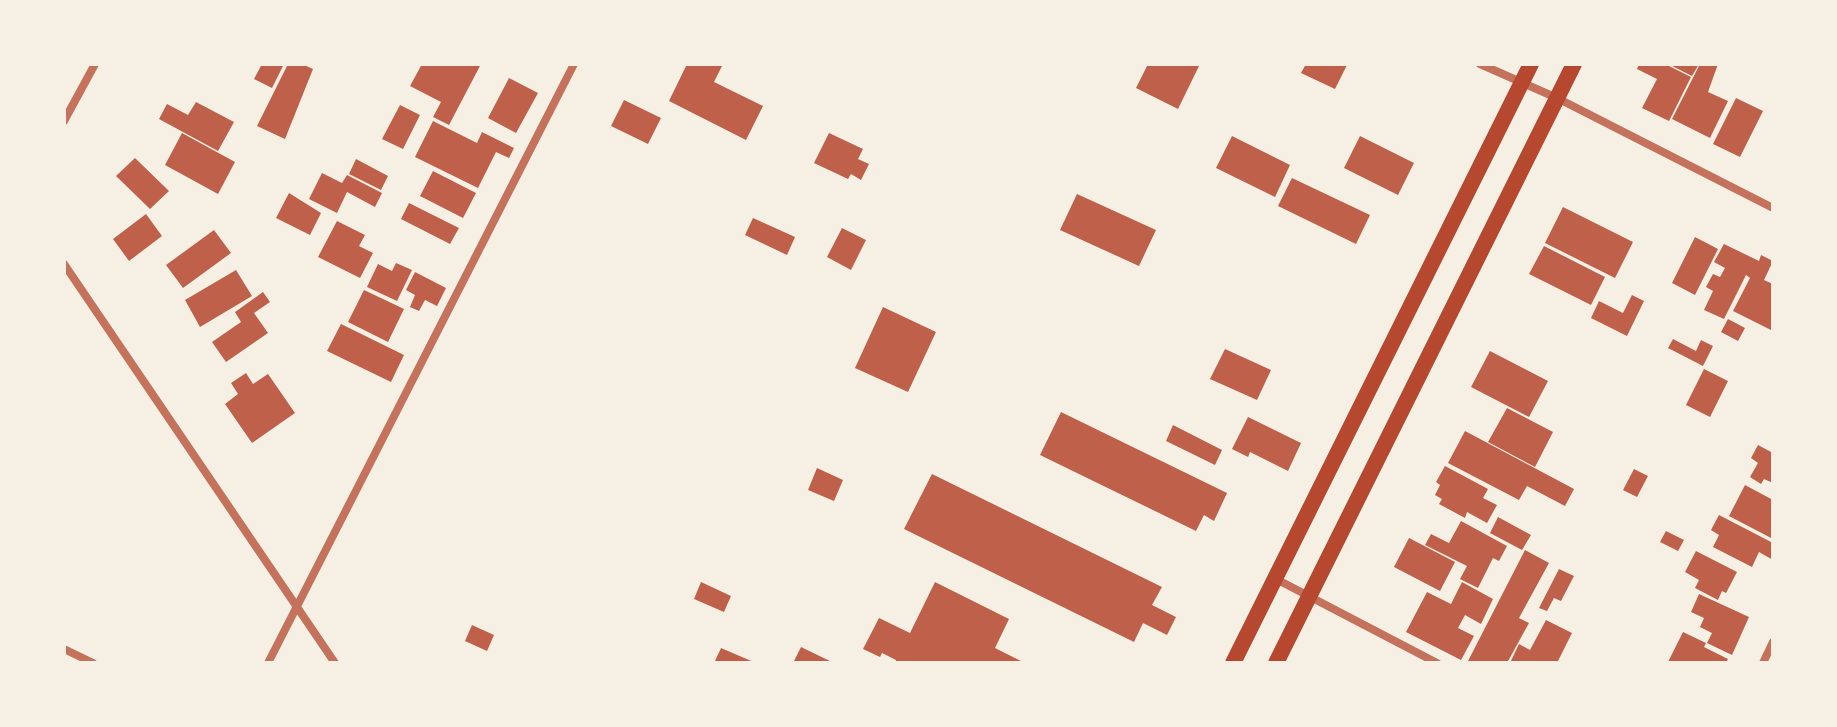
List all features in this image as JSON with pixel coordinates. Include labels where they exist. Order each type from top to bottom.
[{"type":"main road","points":[[1233,663],[1531,64]]},
{"type":"main road","points":[[1276,663],[1574,64]]},
{"type":"street","points":[[64,121],[95,64]]},
{"type":"street","points":[[1480,64],[1557,98],[1773,208]]},
{"type":"street","points":[[268,663],[298,609],[570,65]]},
{"type":"street","points":[[64,264],[335,663]]},
{"type":"street","points":[[1276,579],[1437,663]]},
{"type":"street","points":[[1763,663],[1773,642]]},
{"type":"street","points":[[64,649],[93,663]]},
{"type":"building","points":[[262,64],[284,64],[272,88],[254,79]]},
{"type":"building","points":[[288,64],[302,64],[313,69],[285,139],[257,126]]},
{"type":"building","points":[[422,64],[481,64],[449,125],[433,117],[441,102],[410,86]]},
{"type":"building","points":[[687,64],[723,64],[714,82],[763,106],[746,140],[669,101]]},
{"type":"building","points":[[1148,64],[1200,64],[1178,109],[1136,88]]},
{"type":"building","points":[[1306,64],[1347,65],[1335,89],[1301,73]]},
{"type":"building","points":[[1639,64],[1665,64],[1691,77],[1669,121],[1642,108],[1657,79],[1637,69]]},
{"type":"building","points":[[1668,64],[1699,64],[1692,76]]},
{"type":"building","points":[[1700,64],[1718,64],[1708,92],[1728,101],[1710,138],[1672,119]]},
{"type":"building","points":[[509,78],[538,93],[516,133],[488,118]]},
{"type":"building","points":[[1736,98],[1763,111],[1740,157],[1713,144]]},
{"type":"building","points":[[624,100],[661,118],[648,144],[611,126]]},
{"type":"building","points":[[196,102],[234,122],[218,151],[159,119],[167,104],[188,115]]},
{"type":"building","points":[[400,105],[420,115],[403,149],[382,139]]},
{"type":"building","points":[[433,121],[477,143],[482,132],[514,148],[509,158],[496,152],[478,188],[415,157]]},
{"type":"building","points":[[182,133],[235,162],[218,194],[165,165]]},
{"type":"building","points":[[829,133],[863,149],[858,159],[869,164],[861,180],[851,174],[848,179],[814,163]]},
{"type":"building","points":[[1232,136],[1290,165],[1275,197],[1216,168]]},
{"type":"building","points":[[1360,136],[1414,163],[1398,195],[1344,168]]},
{"type":"building","points":[[135,158],[169,191],[150,209],[116,176]]},
{"type":"building","points":[[356,159],[388,176],[381,190],[349,174]]},
{"type":"building","points":[[433,171],[476,193],[463,218],[420,196]]},
{"type":"building","points":[[322,173],[342,183],[347,175],[382,193],[375,207],[347,192],[337,213],[309,199]]},
{"type":"building","points":[[1292,178],[1370,215],[1356,244],[1278,206]]},
{"type":"building","points":[[289,193],[321,213],[310,235],[276,218]]},
{"type":"building","points":[[1077,194],[1156,230],[1139,266],[1060,230]]},
{"type":"building","points":[[409,203],[459,228],[450,244],[401,219]]},
{"type":"building","points":[[1563,207],[1633,242],[1615,278],[1545,243]]},
{"type":"building","points":[[146,214],[162,236],[129,261],[113,239]]},
{"type":"building","points":[[753,218],[795,237],[787,255],[745,235]]},
{"type":"building","points":[[337,221],[365,235],[359,246],[373,253],[360,278],[318,257]]},
{"type":"building","points":[[842,228],[866,240],[851,270],[827,257]]},
{"type":"building","points":[[214,230],[231,253],[183,288],[166,265]]},
{"type":"building","points":[[1695,237],[1718,249],[1695,295],[1672,283]]},
{"type":"building","points":[[1724,244],[1759,261],[1761,255],[1773,261],[1764,280],[1773,284],[1773,331],[1733,311],[1750,278],[1746,275],[1724,319],[1704,310],[1713,291],[1706,287],[1713,274],[1720,277],[1725,268],[1714,262]]},
{"type":"building","points":[[1544,246],[1605,277],[1591,305],[1529,274]]},
{"type":"building","points":[[396,263],[412,270],[397,301],[367,287],[378,264],[392,271]]},
{"type":"building","points":[[236,270],[252,296],[200,327],[185,300]]},
{"type":"building","points":[[415,272],[446,288],[437,306],[425,300],[419,311],[410,307],[415,295],[406,290]]},
{"type":"building","points":[[364,290],[404,309],[388,342],[348,322]]},
{"type":"building","points":[[263,292],[270,302],[254,313],[268,333],[226,362],[212,342],[241,322],[235,312]]},
{"type":"building","points":[[1632,295],[1644,301],[1627,336],[1591,318],[1599,301],[1623,313]]},
{"type":"building","points":[[883,307],[936,332],[908,392],[855,368]]},
{"type":"building","points":[[1728,319],[1745,328],[1738,341],[1721,332]]},
{"type":"building","points":[[341,324],[404,355],[391,382],[327,351]]},
{"type":"building","points":[[1673,339],[1696,351],[1701,340],[1713,346],[1703,366],[1668,348]]},
{"type":"building","points":[[1225,349],[1271,370],[1257,400],[1210,379]]},
{"type":"building","points":[[1490,351],[1548,381],[1529,417],[1471,387]]},
{"type":"building","points":[[1704,369],[1728,381],[1710,417],[1686,405]]},
{"type":"building","points":[[246,373],[253,384],[268,374],[295,413],[252,443],[225,404],[238,394],[231,383]]},
{"type":"building","points":[[1507,408],[1553,432],[1535,467],[1488,442]]},
{"type":"building","points":[[1061,412],[1227,493],[1214,521],[1204,515],[1196,531],[1040,455]]},
{"type":"building","points":[[1248,417],[1301,443],[1288,471],[1250,452],[1248,457],[1232,449]]},
{"type":"building","points":[[1173,425],[1222,450],[1215,465],[1166,441]]},
{"type":"building","points":[[1465,431],[1574,489],[1565,506],[1527,486],[1519,500],[1448,463]]},
{"type":"building","points":[[1758,445],[1773,453],[1773,483],[1764,479],[1761,484],[1750,477],[1758,463],[1751,458]]},
{"type":"building","points":[[1445,466],[1488,489],[1483,498],[1497,505],[1487,523],[1467,512],[1465,518],[1439,504],[1442,499],[1435,495],[1440,485],[1436,482]]},
{"type":"building","points":[[817,468],[843,480],[834,501],[808,490]]},
{"type":"building","points":[[1634,469],[1648,476],[1637,497],[1623,490]]},
{"type":"building","points":[[932,474],[1162,587],[1152,605],[1176,617],[1167,635],[1143,623],[1134,642],[904,529]]},
{"type":"building","points":[[1745,485],[1773,500],[1773,539],[1729,516]]},
{"type":"building","points":[[1719,515],[1773,543],[1773,560],[1759,552],[1752,567],[1713,547],[1719,535],[1711,530]]},
{"type":"building","points":[[1498,517],[1531,535],[1522,550],[1490,533]]},
{"type":"building","points":[[1461,521],[1507,546],[1499,561],[1493,558],[1478,588],[1460,579],[1467,566],[1425,545],[1431,534],[1449,543]]},
{"type":"building","points":[[1666,531],[1684,540],[1678,551],[1660,542]]},
{"type":"building","points":[[1409,538],[1455,562],[1440,591],[1394,567]]},
{"type":"building","points":[[1525,550],[1549,563],[1519,618],[1529,623],[1507,663],[1467,663]]},
{"type":"building","points":[[1696,551],[1737,572],[1726,593],[1722,591],[1718,600],[1695,588],[1699,580],[1685,572]]},
{"type":"building","points":[[1559,569],[1574,576],[1561,601],[1554,598],[1547,611],[1539,608]]},
{"type":"building","points":[[701,582],[731,596],[724,612],[694,599]]},
{"type":"building","points":[[935,582],[1009,619],[995,648],[1025,663],[895,663],[896,660],[882,653],[880,657],[863,649],[879,618],[910,633]]},
{"type":"building","points":[[1462,582],[1493,599],[1481,624],[1465,615],[1458,628],[1474,636],[1461,660],[1406,632],[1427,592],[1451,604]]},
{"type":"building","points":[[1699,594],[1749,617],[1732,655],[1707,643],[1712,633],[1700,627],[1704,618],[1691,612]]},
{"type":"building","points":[[1546,620],[1572,633],[1557,663],[1510,663],[1519,644],[1530,650]]},
{"type":"building","points":[[472,625],[494,635],[487,651],[465,641]]},
{"type":"building","points":[[1683,632],[1706,643],[1704,647],[1728,659],[1726,663],[1668,662]]},
{"type":"building","points":[[801,647],[834,663],[793,663]]},
{"type":"building","points":[[721,648],[756,663],[714,663]]}]
